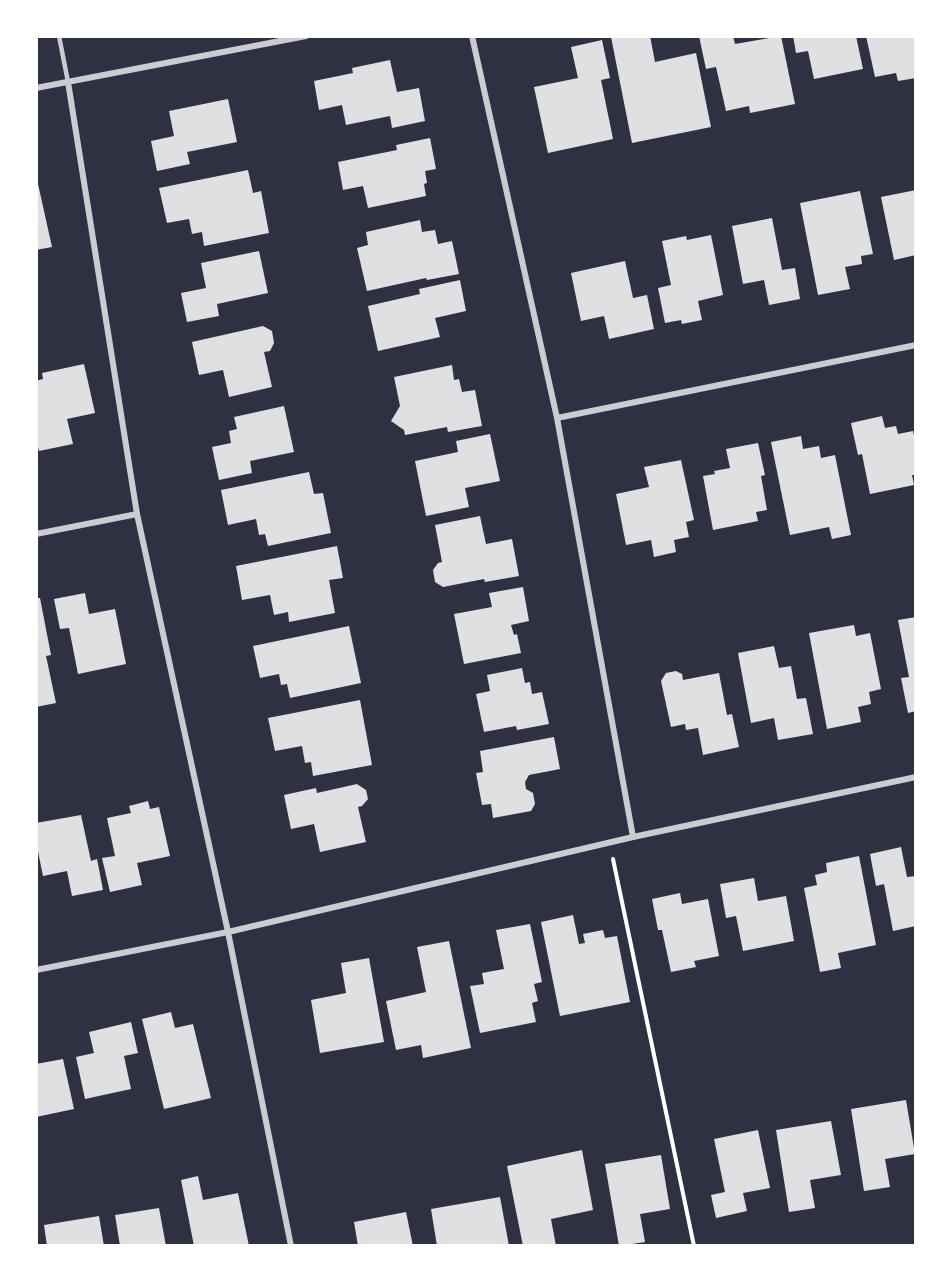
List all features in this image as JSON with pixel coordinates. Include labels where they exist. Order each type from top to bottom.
[{"type":"street","points":[[36,88],[306,36]]},
{"type":"street","points":[[472,36],[557,418],[633,837]]},
{"type":"street","points":[[68,82],[137,514],[228,932],[291,1246]]},
{"type":"street","points":[[557,418],[916,345]]},
{"type":"street","points":[[36,534],[137,514]]},
{"type":"street","points":[[36,970],[228,932],[633,837],[916,777]]},
{"type":"lane","points":[[59,36],[68,82]]},
{"type":"path","points":[[633,837],[613,857],[694,1246]]},
{"type":"building","points":[[650,36],[655,62],[696,53],[711,127],[632,143],[611,37]]},
{"type":"building","points":[[699,36],[733,36],[735,44],[781,36],[795,104],[750,113],[749,106],[726,111],[716,67],[706,69]]},
{"type":"building","points":[[793,36],[856,36],[863,69],[814,79],[808,51],[796,53]]},
{"type":"building","points":[[866,36],[916,36],[916,78],[898,81],[896,73],[875,77]]},
{"type":"building","points":[[602,40],[610,78],[601,80],[613,139],[548,153],[534,87],[578,78],[571,47]]},
{"type":"building","points":[[390,60],[397,92],[419,88],[425,121],[392,128],[390,116],[346,125],[342,105],[319,110],[314,81],[353,73],[352,68]]},
{"type":"building","points":[[228,99],[237,142],[187,152],[190,164],[157,171],[151,141],[174,136],[169,111]]},
{"type":"building","points":[[430,138],[436,169],[425,171],[426,196],[368,208],[363,186],[343,190],[338,162],[397,150],[396,145]]},
{"type":"building","points":[[248,170],[253,193],[261,191],[269,233],[204,246],[202,232],[192,234],[189,219],[167,223],[159,188]]},
{"type":"building","points":[[36,175],[52,247],[36,250]]},
{"type":"building","points":[[916,190],[916,255],[894,260],[881,197]]},
{"type":"building","points":[[860,191],[873,254],[861,256],[862,264],[845,267],[850,289],[818,295],[800,203]]},
{"type":"building","points":[[772,218],[782,270],[795,268],[800,299],[769,305],[764,280],[743,284],[732,226]]},
{"type":"building","points":[[420,220],[422,232],[435,230],[438,244],[452,241],[459,274],[427,280],[426,278],[367,291],[357,248],[368,245],[366,232]]},
{"type":"building","points":[[711,235],[723,295],[698,301],[702,320],[682,324],[681,320],[665,323],[658,288],[671,285],[662,241],[686,236],[687,240]]},
{"type":"building","points":[[259,251],[268,293],[217,304],[219,316],[187,322],[181,293],[206,288],[201,263]]},
{"type":"building","points":[[625,261],[633,298],[647,295],[654,329],[609,339],[604,316],[581,321],[571,273]]},
{"type":"building","points":[[460,280],[466,311],[435,318],[440,337],[378,351],[368,306],[420,294],[419,289]]},
{"type":"building","points":[[263,326],[272,331],[274,343],[270,351],[264,352],[272,387],[229,397],[223,370],[199,375],[192,342]]},
{"type":"building","points":[[84,364],[95,413],[67,419],[73,444],[39,451],[36,438],[36,381],[43,379],[42,373]]},
{"type":"building","points":[[452,365],[454,380],[459,379],[462,392],[475,390],[482,426],[448,432],[447,427],[405,435],[404,430],[391,421],[400,406],[394,377]]},
{"type":"building","points":[[284,406],[294,452],[250,461],[252,473],[219,480],[212,447],[231,443],[229,431],[237,429],[234,417]]},
{"type":"building","points":[[882,416],[885,428],[896,426],[898,434],[913,431],[916,444],[916,475],[912,475],[914,485],[870,494],[862,454],[858,455],[851,423]]},
{"type":"building","points":[[490,434],[500,481],[465,488],[469,507],[426,516],[415,461],[458,452],[456,441]]},
{"type":"building","points":[[801,436],[803,449],[819,446],[821,458],[835,455],[851,535],[832,539],[829,527],[790,535],[771,442]]},
{"type":"building","points":[[758,443],[765,475],[761,476],[767,510],[756,512],[758,521],[713,530],[703,476],[730,468],[726,449]]},
{"type":"building","points":[[681,460],[694,520],[686,522],[689,537],[674,540],[676,552],[654,557],[651,540],[626,545],[616,494],[649,487],[644,467]]},
{"type":"building","points":[[309,472],[314,494],[323,493],[331,533],[268,546],[265,534],[259,535],[256,519],[228,525],[221,490]]},
{"type":"building","points":[[480,516],[486,544],[512,539],[519,576],[485,582],[484,579],[443,587],[435,582],[433,570],[438,563],[442,562],[435,525]]},
{"type":"building","points":[[337,546],[343,578],[329,580],[335,613],[289,622],[288,612],[274,615],[270,595],[242,600],[236,566]]},
{"type":"building","points":[[523,587],[529,621],[511,625],[514,635],[517,634],[521,653],[464,664],[454,614],[492,607],[489,593]]},
{"type":"building","points":[[85,593],[89,614],[115,609],[126,664],[78,674],[69,628],[60,629],[54,599]]},
{"type":"building","points":[[36,598],[40,598],[51,655],[46,656],[56,703],[36,707]]},
{"type":"building","points":[[916,617],[916,711],[908,713],[901,678],[909,677],[898,620]]},
{"type":"building","points":[[854,625],[856,636],[870,633],[881,689],[869,692],[871,704],[858,707],[861,722],[827,729],[809,633]]},
{"type":"building","points":[[349,626],[361,683],[290,698],[287,684],[281,685],[279,674],[260,678],[253,646]]},
{"type":"building","points":[[774,646],[779,668],[791,666],[797,699],[806,698],[813,734],[778,740],[774,718],[751,723],[738,653]]},
{"type":"building","points":[[522,668],[525,683],[530,682],[532,694],[542,692],[549,724],[517,730],[516,726],[484,732],[476,694],[490,691],[487,675]]},
{"type":"building","points":[[676,671],[682,674],[683,680],[719,673],[727,715],[732,714],[739,747],[703,755],[698,728],[686,730],[685,724],[671,727],[661,681],[666,673]]},
{"type":"building","points":[[360,700],[372,765],[313,776],[311,762],[305,763],[302,746],[275,751],[268,718]]},
{"type":"building","points":[[554,737],[560,769],[529,775],[525,782],[526,789],[533,793],[535,804],[531,811],[493,818],[491,804],[482,805],[476,773],[483,772],[480,751]]},
{"type":"building","points":[[357,784],[366,790],[368,799],[358,807],[366,842],[320,852],[314,824],[291,829],[284,795],[316,788],[317,793]]},
{"type":"building","points":[[148,801],[150,809],[159,807],[170,856],[137,863],[142,885],[110,892],[102,858],[115,856],[107,818],[131,813],[129,806]]},
{"type":"building","points":[[81,815],[91,861],[97,859],[103,890],[72,896],[67,871],[43,876],[36,842],[36,823]]},
{"type":"building","points":[[901,847],[907,877],[916,876],[916,926],[893,931],[884,884],[876,886],[870,854]]},
{"type":"building","points":[[859,856],[876,945],[838,953],[841,968],[820,972],[804,888],[817,885],[815,875],[827,872],[826,863]]},
{"type":"building","points":[[754,878],[758,901],[786,896],[794,941],[743,951],[736,916],[726,918],[720,884]]},
{"type":"building","points":[[680,893],[682,904],[708,899],[719,956],[694,961],[696,967],[671,972],[662,930],[658,930],[652,899]]},
{"type":"building","points":[[573,915],[579,944],[585,943],[583,934],[603,930],[605,938],[617,936],[630,1002],[560,1016],[541,922]]},
{"type":"building","points":[[530,924],[542,982],[534,984],[538,1001],[532,1003],[536,1022],[480,1033],[470,986],[484,984],[482,973],[504,969],[496,930]]},
{"type":"building","points":[[449,941],[471,1048],[423,1058],[421,1045],[396,1050],[386,1001],[426,992],[417,947]]},
{"type":"building","points":[[369,958],[384,1042],[320,1053],[311,1000],[346,993],[341,963]]},
{"type":"building","points":[[171,1012],[175,1028],[193,1024],[211,1098],[164,1109],[142,1019]]},
{"type":"building","points":[[131,1022],[138,1053],[124,1056],[131,1089],[85,1099],[76,1057],[94,1053],[89,1032]]},
{"type":"building","points":[[63,1059],[74,1109],[36,1117],[36,1064]]},
{"type":"building","points":[[906,1100],[915,1154],[885,1159],[890,1187],[864,1191],[851,1109]]},
{"type":"building","points":[[831,1121],[841,1175],[810,1180],[815,1208],[789,1212],[776,1130]]},
{"type":"building","points":[[758,1130],[770,1188],[743,1193],[747,1211],[716,1218],[711,1195],[725,1192],[714,1139]]},
{"type":"building","points":[[582,1150],[593,1210],[551,1219],[556,1246],[523,1246],[507,1166]]},
{"type":"building","points":[[661,1155],[670,1209],[640,1214],[645,1242],[619,1246],[605,1164]]},
{"type":"building","points":[[198,1176],[203,1200],[238,1193],[249,1246],[194,1246],[181,1180]]},
{"type":"building","points":[[500,1197],[509,1246],[437,1246],[431,1209]]},
{"type":"building","points":[[159,1208],[166,1246],[120,1246],[115,1215]]},
{"type":"building","points":[[406,1212],[413,1246],[358,1246],[354,1222]]},
{"type":"building","points":[[99,1216],[104,1246],[47,1246],[44,1225]]}]
